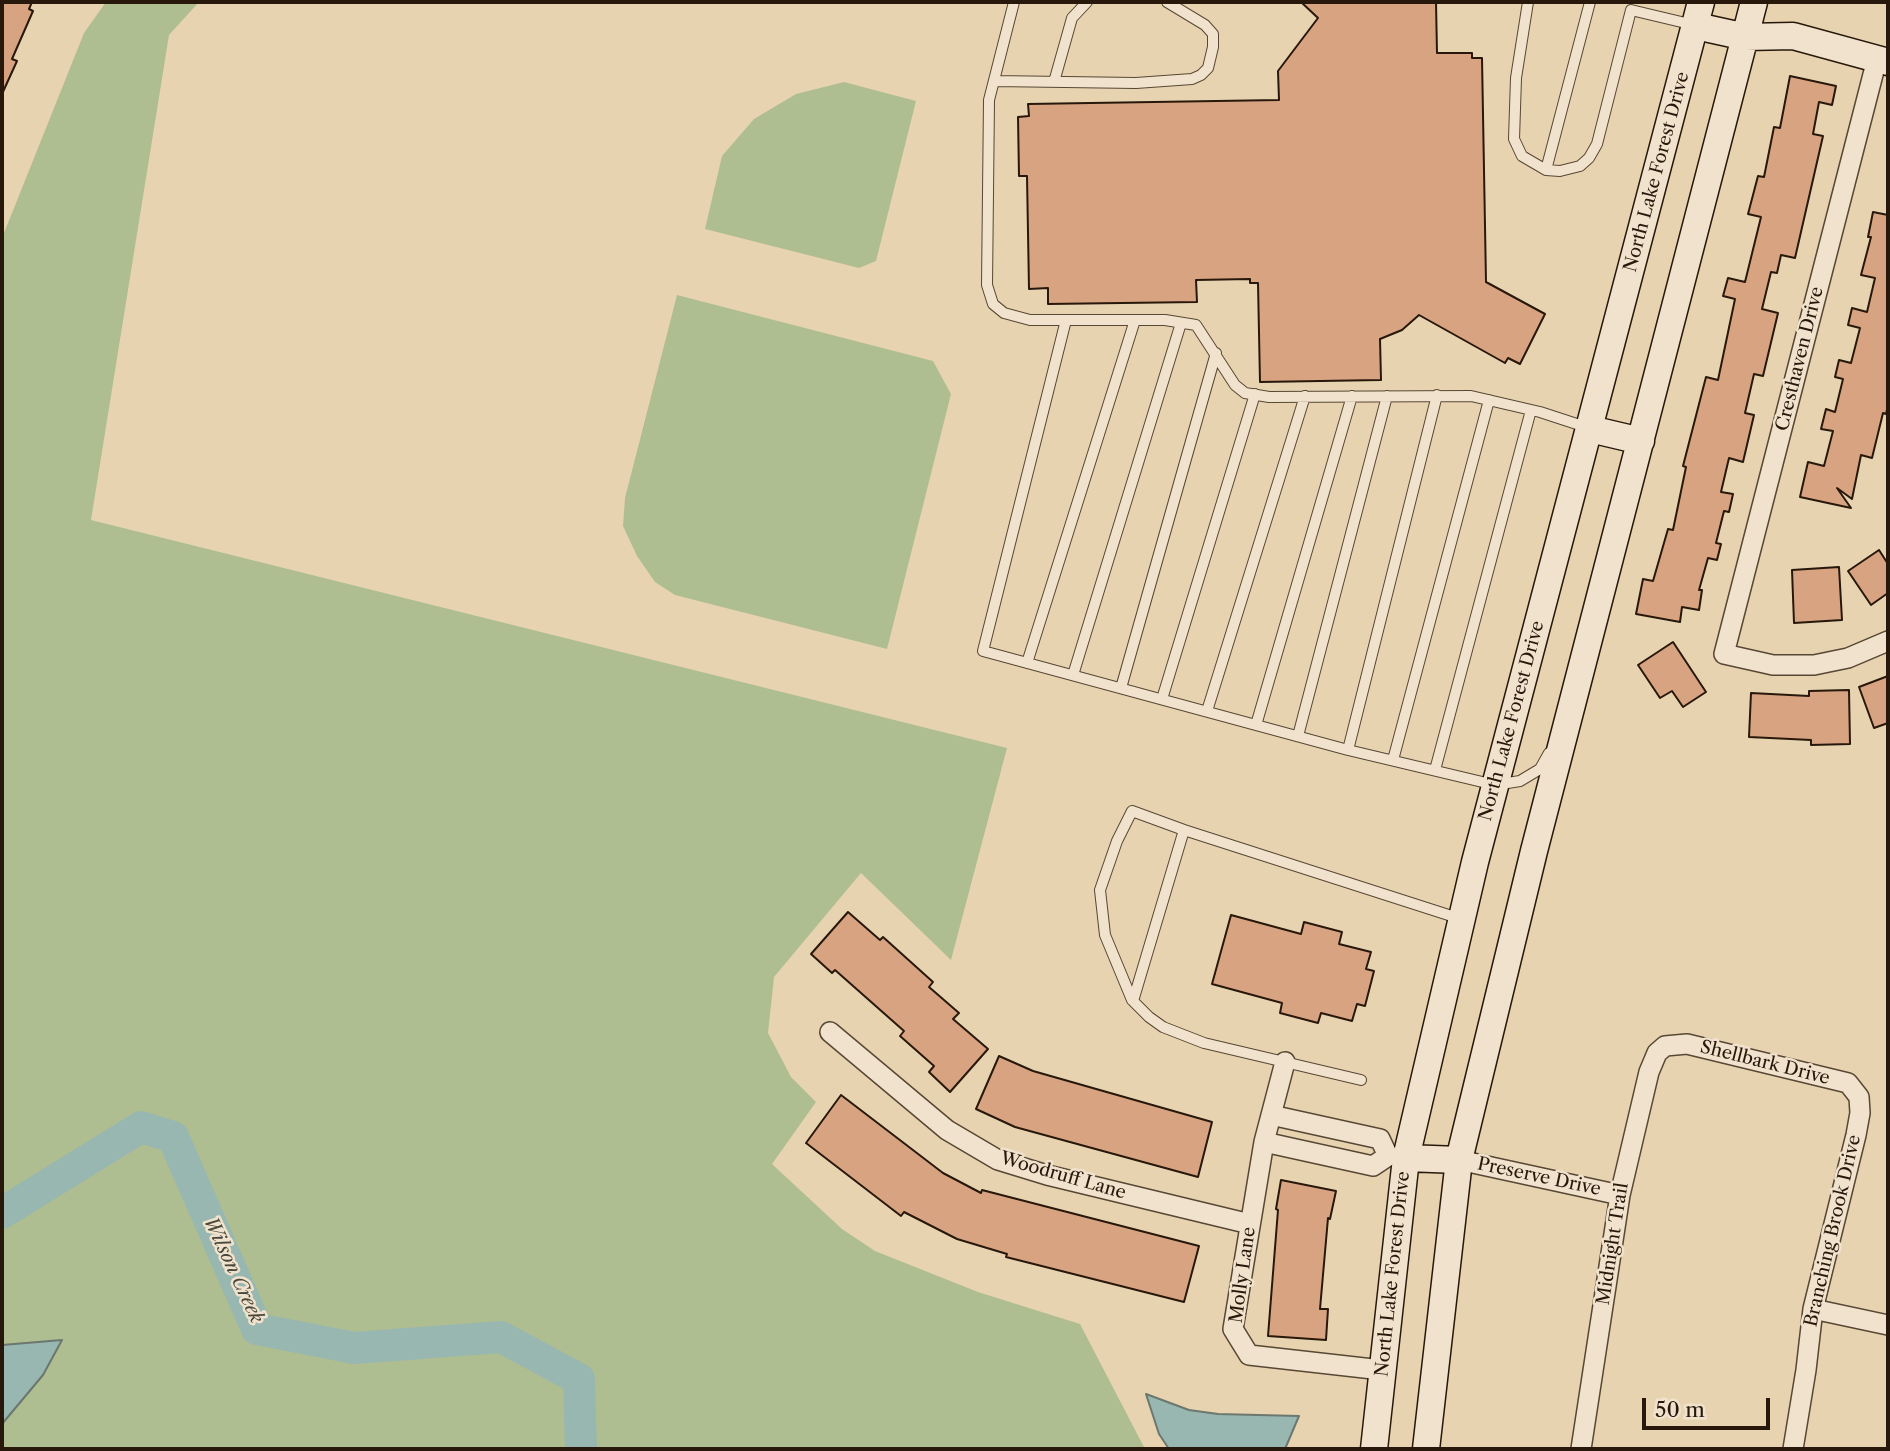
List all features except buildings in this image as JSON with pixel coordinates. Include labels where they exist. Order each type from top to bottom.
[{"type":"main road","points":[[1426,1449],[1459,1160],[1571,710],[1746,37],[1751,3],[1793,36]]},
{"type":"main road","points":[[1699,14],[1746,37],[1793,36],[1883,61]]},
{"type":"main road","name":"North Lake Forest Drive","points":[[1374,1449],[1397,1157],[1462,920],[1495,785],[1699,14]]},
{"type":"main road","points":[[1590,429],[1641,441]]},
{"type":"main road","points":[[1397,1157],[1459,1160]]},
{"type":"street","name":"Cresthaven Drive","points":[[1883,61],[1724,654],[1773,665],[1814,665],[1848,658],[1888,641]]},
{"type":"street","name":"Woodruff Lane","points":[[830,1032],[947,1130],[998,1160],[1250,1224]]},
{"type":"street","name":"Shellbark Drive","points":[[1665,1045],[1687,1044],[1848,1083],[1859,1097]]},
{"type":"street","name":"Midnight Trail","points":[[1581,1449],[1620,1195],[1649,1072],[1657,1053],[1665,1045]]},
{"type":"street","name":"Molly Lane","points":[[1285,1062],[1264,1142],[1233,1329],[1249,1355],[1382,1370]]},
{"type":"street","name":"Branching Brook Drive","points":[[1793,1449],[1813,1309],[1856,1135],[1860,1113],[1859,1097]]},
{"type":"street","points":[[1264,1142],[1373,1166],[1397,1157],[1380,1139],[1272,1115]]},
{"type":"street","name":"Preserve Drive","points":[[1459,1160],[1620,1195]]},
{"type":"street","points":[[1813,1309],[1888,1325]]},
{"type":"lane","points":[[1014,2],[989,100],[988,285],[993,304],[1004,313],[1018,319],[1135,320],[1196,326],[1235,385],[1245,393],[1305,396],[1471,396],[1531,410],[1590,429]]},
{"type":"lane","points":[[1054,82],[1072,18],[1087,2]]},
{"type":"lane","points":[[994,81],[1170,82],[1201,75],[1208,68],[1212,56],[1213,34],[1205,25],[1167,2]]},
{"type":"lane","points":[[1528,2],[1516,78],[1514,139],[1522,156],[1546,170],[1560,171],[1580,166],[1589,158],[1597,144],[1632,6],[1699,14]]},
{"type":"lane","points":[[1546,170],[1590,2]]},
{"type":"lane","points":[[1066,320],[983,651],[1348,750],[1495,785],[1520,781],[1540,769],[1571,710]]},
{"type":"lane","points":[[1027,663],[1135,320]]},
{"type":"lane","points":[[1073,676],[1181,323]]},
{"type":"lane","points":[[1121,688],[1216,353]]},
{"type":"lane","points":[[1162,699],[1255,394]]},
{"type":"lane","points":[[1348,750],[1437,395]]},
{"type":"lane","points":[[1207,712],[1305,396]]},
{"type":"lane","points":[[1256,725],[1352,396]]},
{"type":"lane","points":[[1298,736],[1387,396]]},
{"type":"lane","points":[[1393,760],[1489,400]]},
{"type":"lane","points":[[1435,771],[1531,410]]},
{"type":"lane","points":[[1362,1080],[1204,1043],[1163,1027],[1133,1001],[1105,934],[1100,890],[1117,841],[1132,811],[1462,920]]},
{"type":"lane","points":[[1133,1001],[1184,830]]},
{"type":"green space","points":[[106,2],[199,2],[169,35],[91,520],[1007,748],[951,960],[861,873],[774,977],[768,1033],[791,1077],[816,1102],[772,1164],[842,1229],[875,1251],[978,1292],[1080,1324],[1145,1449],[2,1449],[2,238],[84,33]]},
{"type":"green space","points":[[844,82],[916,101],[876,261],[859,268],[705,229],[722,156],[754,119],[796,94]]},
{"type":"green space","points":[[677,295],[933,361],[951,394],[887,649],[675,595],[655,582],[637,556],[623,526],[625,498]]},
{"type":"water","points":[[62,1340],[43,1375],[2,1424],[2,1345]]},
{"type":"water","points":[[1146,1394],[1189,1410],[1218,1414],[1299,1416],[1285,1449],[1169,1449],[1159,1434]]},
{"type":"waterway","name":"Wilson Creek","points":[[2,1213],[141,1127],[173,1137],[257,1329],[354,1348],[501,1337],[579,1379],[581,1449]]}]
